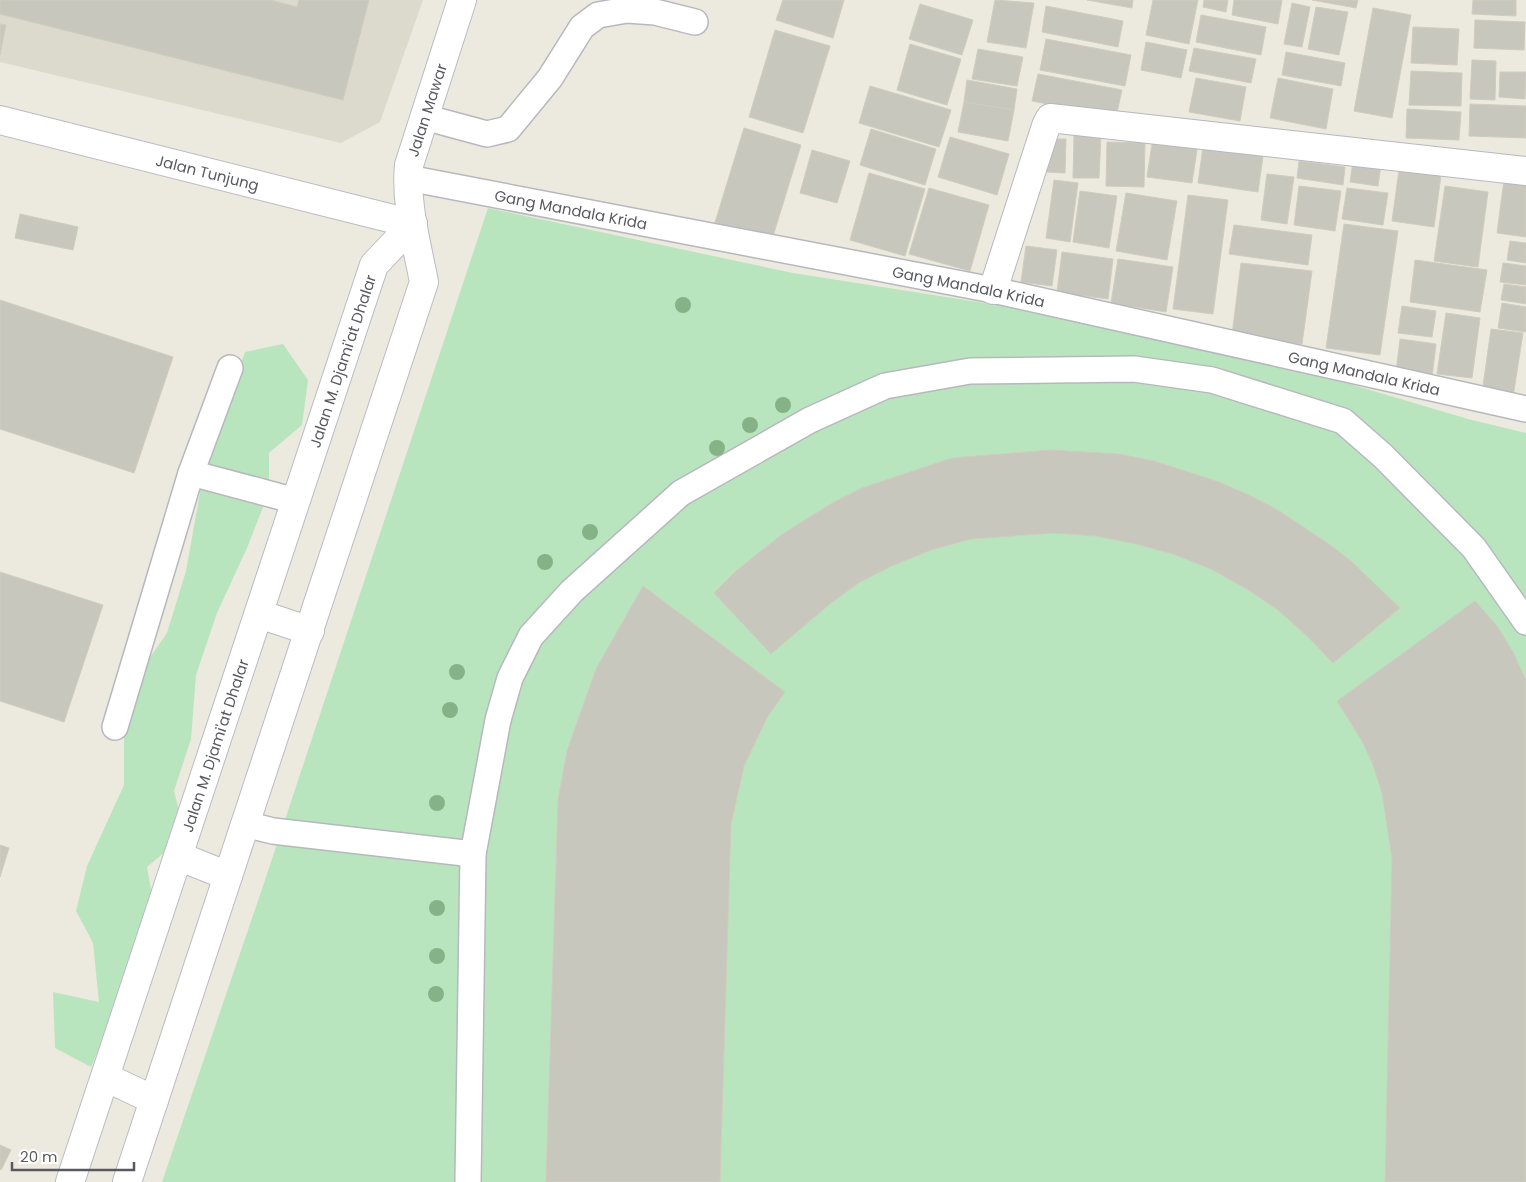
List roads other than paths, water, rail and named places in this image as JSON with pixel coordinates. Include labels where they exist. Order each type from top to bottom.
[{"type":"street","name":"Jalan Mawar","points":[[414,224],[408,178],[412,152],[462,0]]},
{"type":"street","points":[[993,290],[1050,118],[1526,171]]},
{"type":"street","name":"Jalan Tunjung","points":[[0,120],[414,224]]},
{"type":"street","name":"Jalan M. Djami'at Dhalar","points":[[70,1182],[374,265],[414,224]]},
{"type":"street","points":[[127,1182],[424,282],[414,224]]},
{"type":"street","points":[[259,614],[310,631]]},
{"type":"street","points":[[178,856],[228,876]]},
{"type":"street","points":[[105,1077],[154,1100]]},
{"type":"lane","points":[[424,117],[487,134],[508,129],[550,78],[582,27],[598,15],[636,10],[655,12],[695,22]]},
{"type":"lane","name":"Gang Mandala Krida","points":[[408,178],[993,290],[1526,409]]},
{"type":"lane","points":[[115,727],[191,474],[230,368]]},
{"type":"lane","points":[[468,1182],[473,854],[498,720],[510,678],[531,636],[572,591],[681,493],[810,420],[885,386],[970,372],[1134,369],[1212,380],[1343,421],[1383,456],[1474,548],[1526,622]]},
{"type":"lane","points":[[191,474],[296,501]]},
{"type":"lane","points":[[245,824],[273,831],[473,854]]}]
